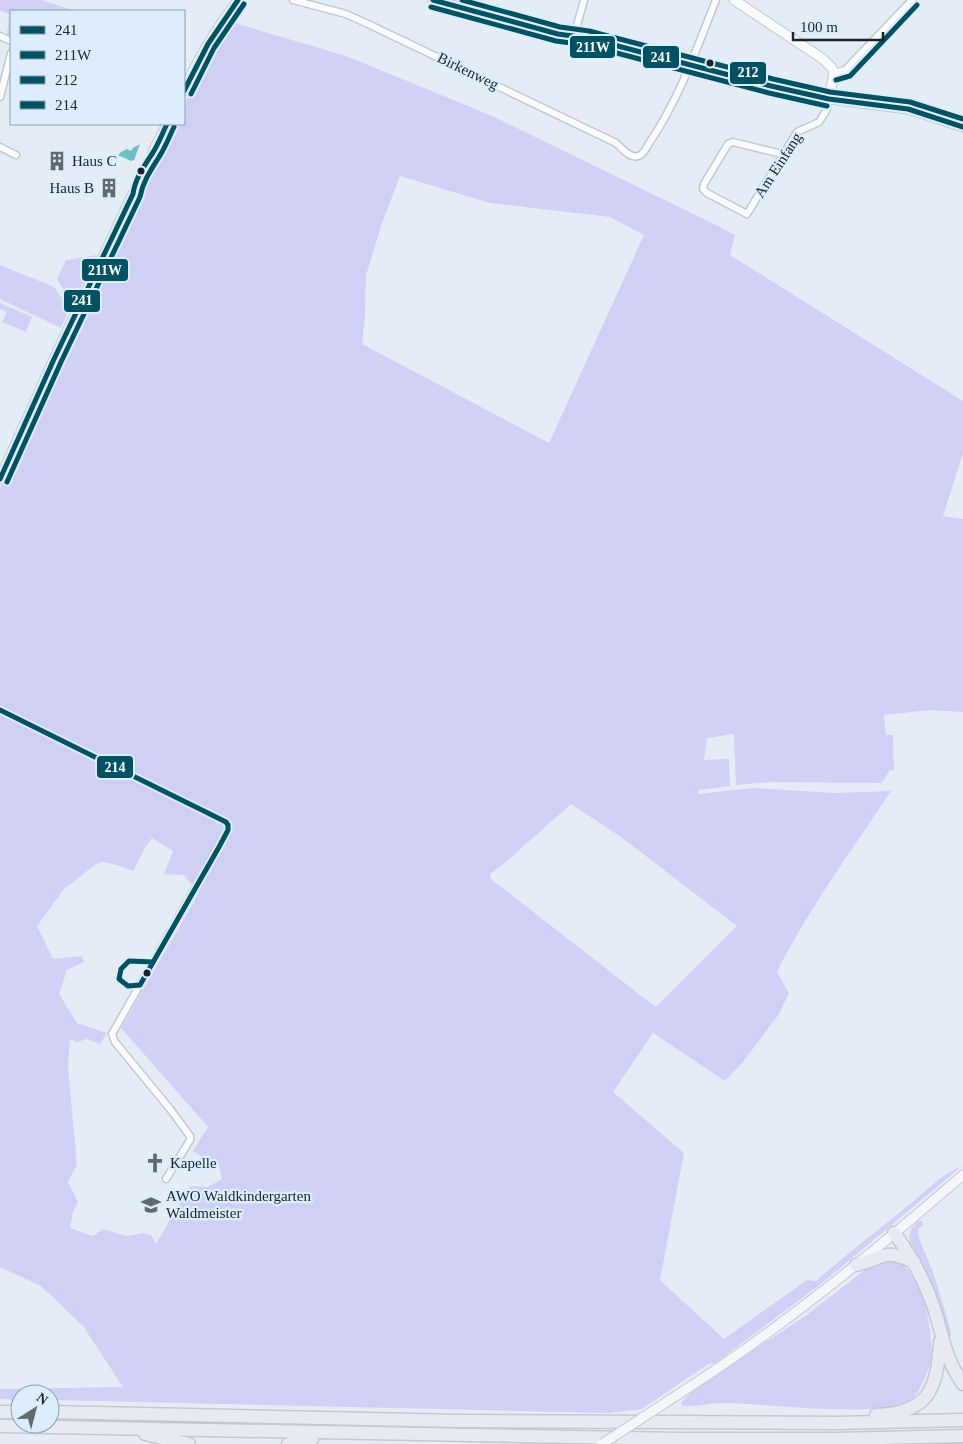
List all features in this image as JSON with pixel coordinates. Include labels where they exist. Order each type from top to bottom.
[{"type":"highway","points":[[894,1233],[914,1262],[930,1296],[950,1362],[963,1384]]},
{"type":"highway","points":[[856,1265],[888,1254],[894,1254],[914,1262]]},
{"type":"highway","points":[[836,1423],[853,1416],[904,1411],[913,1408],[924,1399],[932,1387],[937,1374],[941,1333]]},
{"type":"highway","points":[[60,1412],[459,1421],[836,1423],[963,1420]]},
{"type":"highway","points":[[0,1426],[325,1434],[680,1439],[836,1439],[963,1436]]},
{"type":"highway","points":[[131,1428],[152,1436],[189,1444]]},
{"type":"highway","points":[[288,1444],[312,1440],[325,1434]]},
{"type":"main road","points":[[433,0],[524,26],[587,38],[771,86],[829,99],[908,109],[963,126]]},
{"type":"main road","points":[[602,1444],[757,1342],[856,1265],[963,1175]]},
{"type":"street","points":[[185,89],[198,60],[218,27],[238,0]]},
{"type":"street","name":"Birkenweg","points":[[292,0],[346,14],[392,34],[616,143],[632,156],[637,157],[642,154],[661,126],[684,82],[690,64]]},
{"type":"street","points":[[574,36],[584,0]]},
{"type":"street","points":[[690,64],[716,0]]},
{"type":"street","points":[[734,0],[824,59],[834,73],[829,99]]},
{"type":"street","points":[[834,73],[845,70],[912,0]]},
{"type":"street","points":[[0,97],[10,57]]},
{"type":"street","name":"Am Einfang","points":[[782,154],[733,142],[728,144],[704,184],[704,189],[707,193],[747,214],[797,132],[815,124],[823,117],[829,99]]},
{"type":"street","points":[[0,478],[54,359],[133,194],[134,186],[167,125]]},
{"type":"street","points":[[0,146],[16,155]]},
{"type":"street","points":[[0,710],[226,822],[228,825],[228,830],[112,1034],[114,1042],[190,1136],[190,1140],[166,1179]]},
{"type":"shaded area","points":[[0,0],[42,0],[72,10],[10,10],[10,36],[7,34],[9,14],[0,10]]},
{"type":"shaded area","points":[[228,21],[346,56],[490,115],[735,235],[730,255],[963,401],[963,453],[943,516],[963,519],[963,712],[930,710],[884,715],[886,735],[893,735],[894,770],[890,770],[882,783],[769,782],[736,785],[734,734],[707,738],[704,760],[729,759],[730,786],[699,790],[698,794],[753,788],[835,793],[891,791],[831,880],[789,948],[777,972],[789,993],[779,1014],[743,1062],[725,1081],[653,1033],[613,1092],[684,1153],[660,1280],[724,1339],[807,1280],[816,1281],[937,1181],[949,1172],[962,1166],[821,1284],[715,1363],[708,1364],[642,1409],[608,1413],[60,1400],[60,1388],[123,1387],[83,1326],[41,1286],[0,1267],[0,488],[70,331],[111,247],[131,218],[176,125],[185,125],[185,104],[194,81]],"holes":[[[400,176],[490,203],[610,217],[644,235],[549,443],[362,344],[366,275],[382,223]],[[571,804],[621,837],[737,926],[657,1006],[653,1005],[491,879],[490,874]],[[152,838],[173,851],[164,874],[184,875],[199,893],[121,1028],[208,1127],[193,1151],[211,1163],[218,1161],[222,1179],[208,1187],[190,1186],[156,1244],[151,1235],[143,1233],[127,1236],[103,1229],[93,1236],[70,1228],[73,1212],[78,1202],[68,1182],[77,1165],[68,1066],[70,1039],[77,1042],[87,1039],[100,1044],[107,1033],[77,1023],[59,994],[67,970],[84,962],[82,956],[53,959],[37,926],[64,889],[96,864],[103,862],[133,871]]]},
{"type":"shaded area","points":[[140,144],[134,160],[131,161],[118,155],[127,149],[131,151]]},
{"type":"shaded area","points":[[97,255],[73,304],[57,279],[66,260]]},
{"type":"shaded area","points":[[0,265],[54,287],[69,309],[61,328],[0,299]]},
{"type":"shaded area","points":[[0,303],[32,317],[26,332],[2,322],[7,312],[0,309]]},
{"type":"shaded area","points":[[918,1221],[922,1221],[923,1224],[918,1230],[919,1238],[933,1272],[951,1336],[947,1337],[921,1263],[911,1246],[909,1236],[911,1229]]},
{"type":"shaded area","points":[[883,1259],[903,1263],[920,1291],[927,1311],[932,1349],[931,1357],[924,1380],[912,1399],[898,1405],[851,1409],[724,1403],[683,1406],[681,1403],[691,1392],[808,1314],[870,1266]]},
{"type":"shaded area","points":[[0,1389],[10,1389],[10,1400],[0,1399]]},
{"type":"transit line","name":"241","points":[[185,89],[208,44],[238,0]]},
{"type":"transit line","name":"241","points":[[433,0],[558,34],[587,38],[771,86],[829,99],[908,109],[963,127]]},
{"type":"transit line","name":"212","points":[[462,0],[560,27],[589,31],[773,79],[830,92],[910,102],[963,119]]},
{"type":"transit line","name":"211W","points":[[191,94],[214,48],[244,4]]},
{"type":"transit line","name":"211W","points":[[836,80],[850,76],[917,5]]},
{"type":"transit line","name":"211W","points":[[431,7],[556,41],[586,45],[769,93],[827,106]]},
{"type":"transit line","name":"241","points":[[0,479],[54,359],[133,194],[138,178],[167,125]]},
{"type":"transit line","name":"211W","points":[[7,482],[61,362],[140,197],[145,181],[174,127]]},
{"type":"transit line","name":"214","points":[[0,710],[226,822],[228,825]]},
{"type":"transit line","name":"214","points":[[153,962],[129,961],[121,969],[119,979],[128,986],[140,985],[219,847],[228,830],[228,825]]},
{"type":"place","name":"Haus C","points":[[57,161]]},
{"type":"place","name":"Haus B","points":[[109,188]]},
{"type":"place","name":"Kapelle","points":[[155,1163]]},
{"type":"place","name":"AWO Waldkindergarten Waldmeister","points":[[151,1205]]}]
